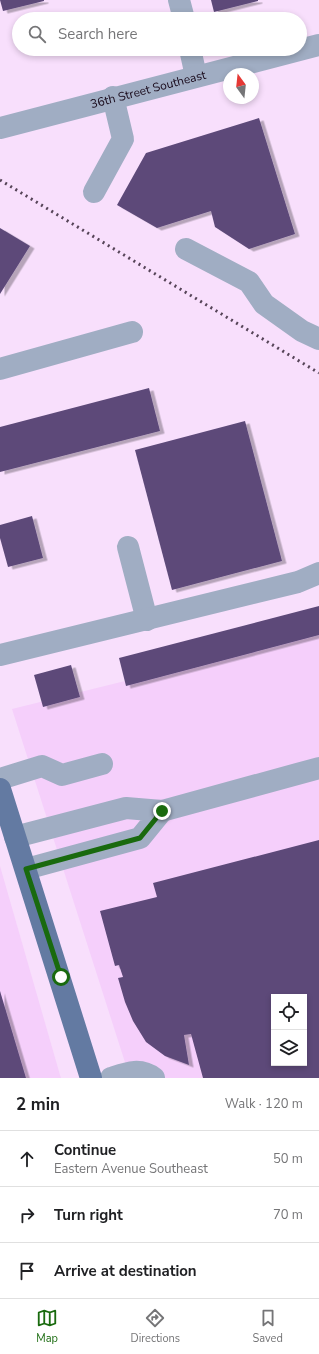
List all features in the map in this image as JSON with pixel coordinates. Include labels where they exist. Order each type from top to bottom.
[{"type":"main road","points":[[0,789],[91,1078]]},
{"type":"street","points":[[178,0],[182,12]]},
{"type":"street","name":"36th Street Southeast","points":[[307,48],[319,45]]},
{"type":"street","points":[[192,56],[196,76]]},
{"type":"street","name":"36th Street Southeast","points":[[0,128],[113,97],[275,56]]},
{"type":"street","points":[[94,192],[123,139],[113,97]]},
{"type":"street","points":[[186,249],[249,282],[264,304],[302,331],[319,340]]},
{"type":"street","points":[[0,369],[132,332]]},
{"type":"street","points":[[128,547],[147,620]]},
{"type":"street","points":[[0,655],[298,582],[319,573]]},
{"type":"street","points":[[0,779],[42,766],[62,775],[102,764]]},
{"type":"street","points":[[16,837],[126,808],[162,811],[319,768]]},
{"type":"street","points":[[26,869],[140,838],[162,811]]},
{"type":"street","points":[[111,1078],[133,1071],[150,1075],[154,1078]]},
{"type":"shaded area","points":[[319,633],[319,1078],[130,1078],[12,709]]},
{"type":"shaded area","points":[[0,866],[60,1075],[61,1078],[0,1078]]},
{"type":"building","points":[[0,0],[44,0],[44,1],[3,11]]},
{"type":"building","points":[[211,0],[258,0],[258,1],[214,12]]},
{"type":"building","points":[[259,118],[295,234],[249,249],[215,227],[211,211],[157,228],[117,205],[146,153]]},
{"type":"building","points":[[0,228],[30,246],[0,294]]},
{"type":"building","points":[[149,388],[160,431],[0,472],[0,427]]},
{"type":"building","points":[[245,421],[282,561],[172,590],[135,450]]},
{"type":"building","points":[[32,516],[43,558],[8,567],[0,538],[0,525]]},
{"type":"building","points":[[319,606],[319,635],[126,686],[119,658]]},
{"type":"building","points":[[71,665],[80,697],[43,707],[34,675]]},
{"type":"building","points":[[319,840],[319,1078],[203,1078],[191,1034],[184,1035],[189,1065],[165,1056],[146,1042],[133,1021],[125,1002],[118,978],[123,977],[119,965],[115,966],[100,911],[157,897],[153,883]]},
{"type":"building","points":[[0,991],[26,1078],[0,1078]]},
{"type":"railway","points":[[0,180],[319,373]]},
{"type":"route","points":[[61,977],[26,869],[140,838],[162,811]]}]
